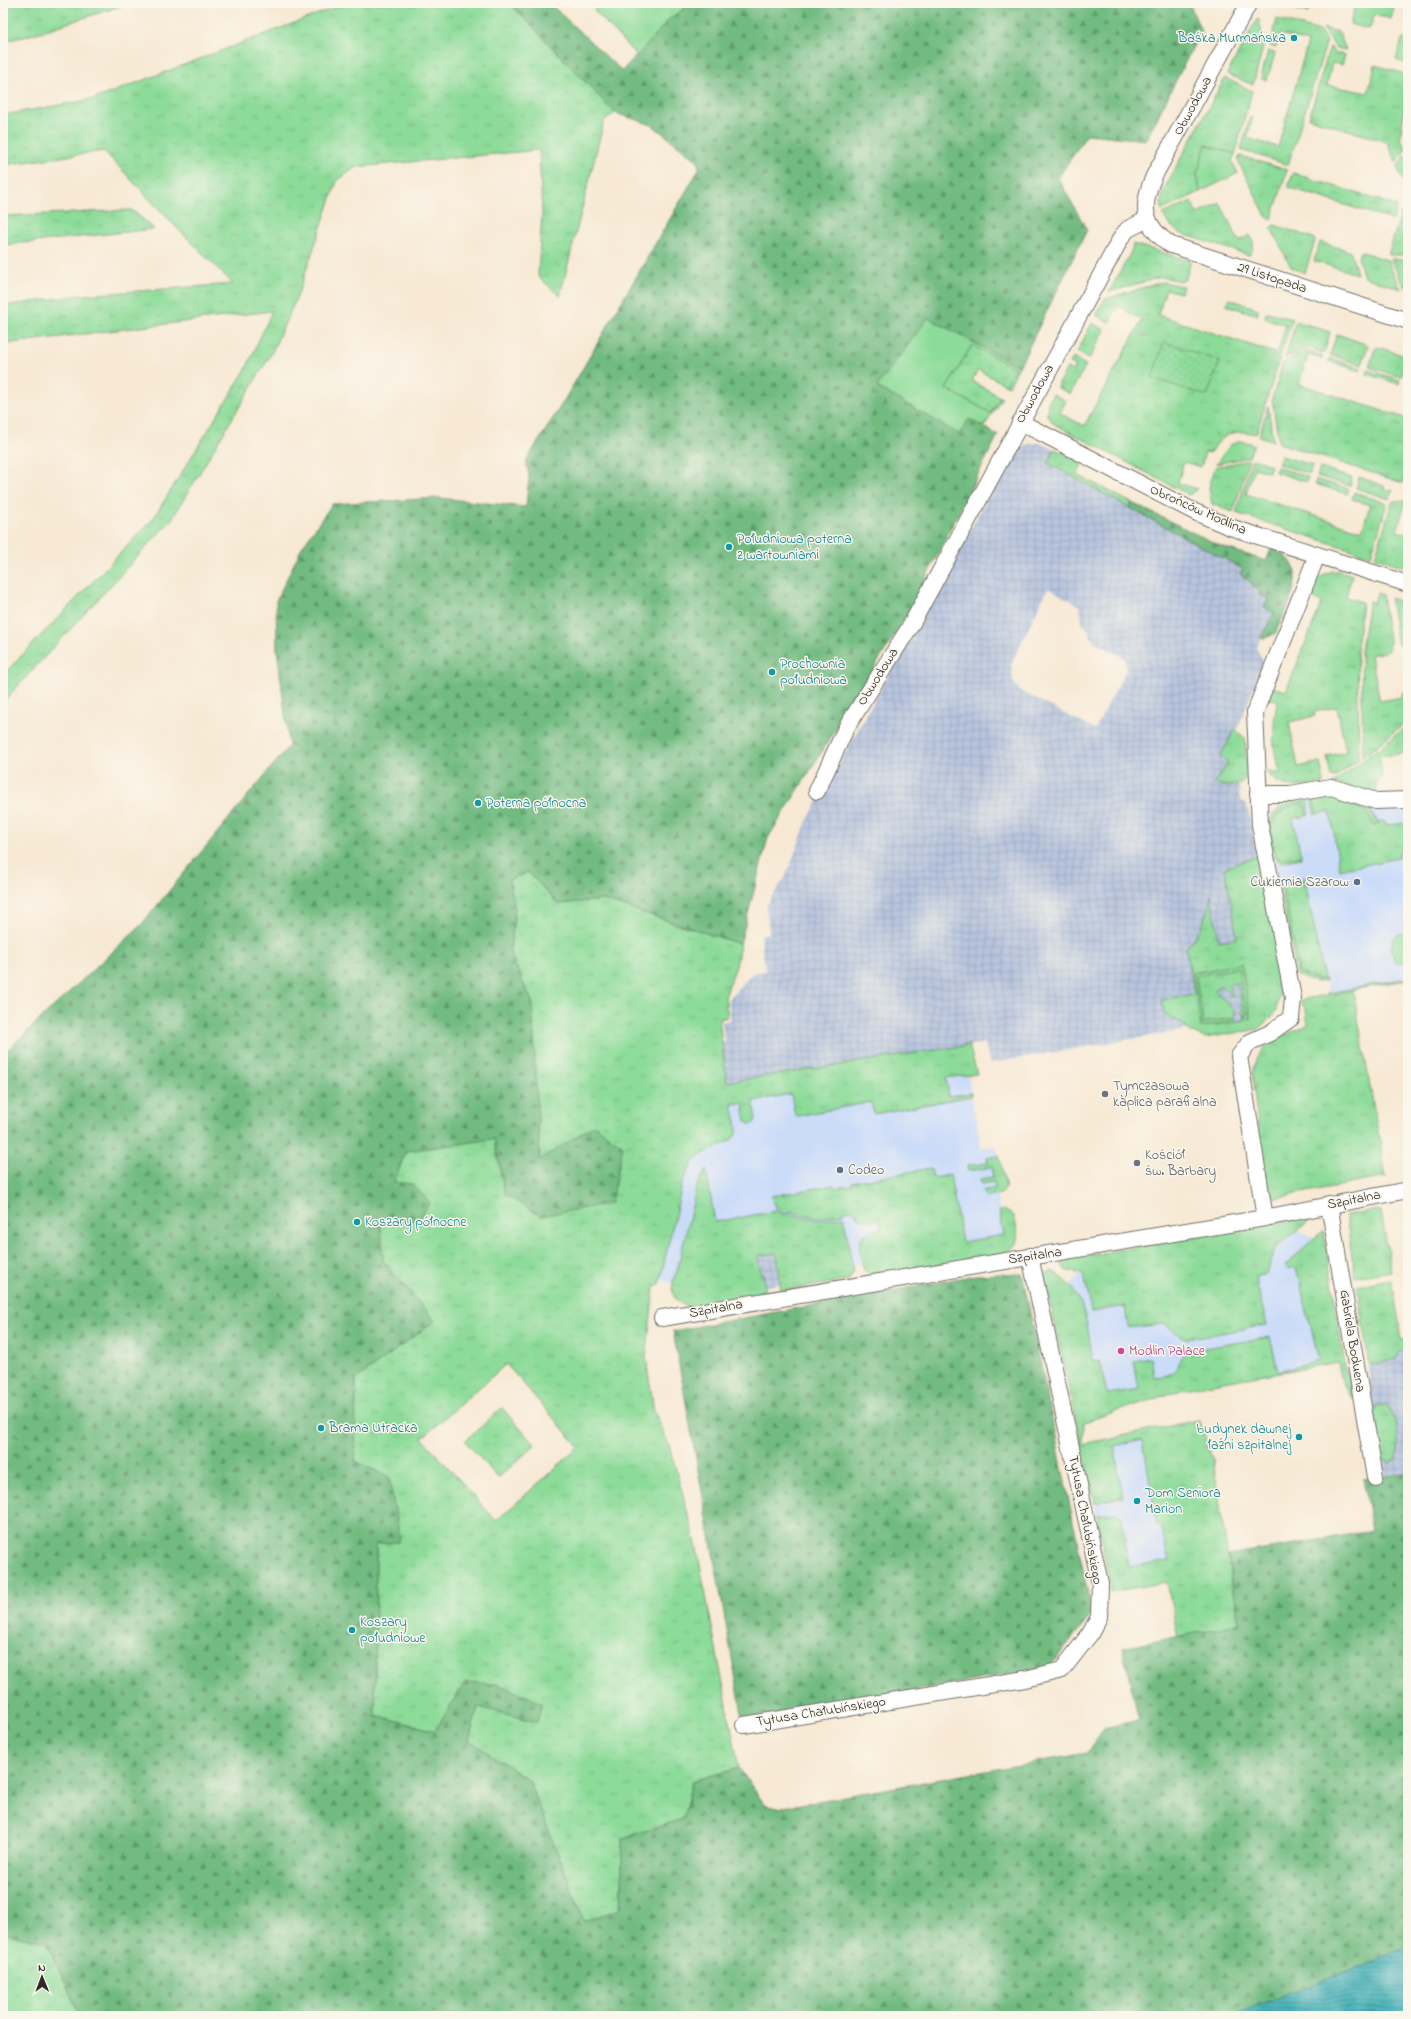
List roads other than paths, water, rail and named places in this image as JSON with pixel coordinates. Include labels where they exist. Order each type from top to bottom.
[{"type":"street","name":"Obwodowa","points":[[817,791],[846,728],[911,625],[1122,236],[1128,229],[1148,219],[1146,205],[1148,191],[1154,176],[1249,3]]},
{"type":"street","name":"29 Listopada","points":[[1148,219],[1157,236],[1171,245],[1408,321]]},
{"type":"street","name":"Obrońców Modlina","points":[[1020,422],[1216,521],[1408,584]]},
{"type":"street","points":[[1265,1218],[1239,1056],[1250,1042],[1270,1033],[1291,1018],[1293,998],[1260,825],[1255,712],[1317,555]]},
{"type":"street","points":[[1258,794],[1290,794],[1331,787],[1376,801],[1408,800]]},
{"type":"street","name":"Szpitalna","points":[[662,1318],[1265,1218],[1329,1204],[1408,1190]]},
{"type":"street","name":"Gabriela Boduena","points":[[1329,1204],[1375,1478]]},
{"type":"street","name":"Tytusa Chałubińskiego","points":[[744,1725],[1025,1679],[1062,1670],[1090,1634],[1099,1617],[1100,1583],[1030,1256]]},
{"type":"water","points":[[1408,1948],[1408,2016],[1230,2016],[1389,1955]]},
{"type":"place","name":"Baśka Murmańska","points":[[1294,38]]},
{"type":"place","name":"Południowa poterna z wartowniami","points":[[729,547]]},
{"type":"place","name":"Prochownia południowa","points":[[772,672]]},
{"type":"place","name":"Poterna północna","points":[[478,803]]},
{"type":"place","name":"Cukiernia Szarow","points":[[1357,882]]},
{"type":"place","name":"Tymczasowa kaplica parafialna","points":[[1105,1094]]},
{"type":"place","name":"Kościół św. Barbary","points":[[1137,1163]]},
{"type":"place","name":"Codeo","points":[[840,1170]]},
{"type":"place","name":"Koszary północne","points":[[357,1222]]},
{"type":"place","name":"Modlin Palace","points":[[1121,1351]]},
{"type":"place","name":"Brama Utracka","points":[[321,1428]]},
{"type":"place","name":"budynek dawnej łaźni szpitalnej","points":[[1299,1437]]},
{"type":"place","name":"Dom Seniora Marion","points":[[1137,1501]]},
{"type":"place","name":"Koszary południowe","points":[[352,1630]]}]
